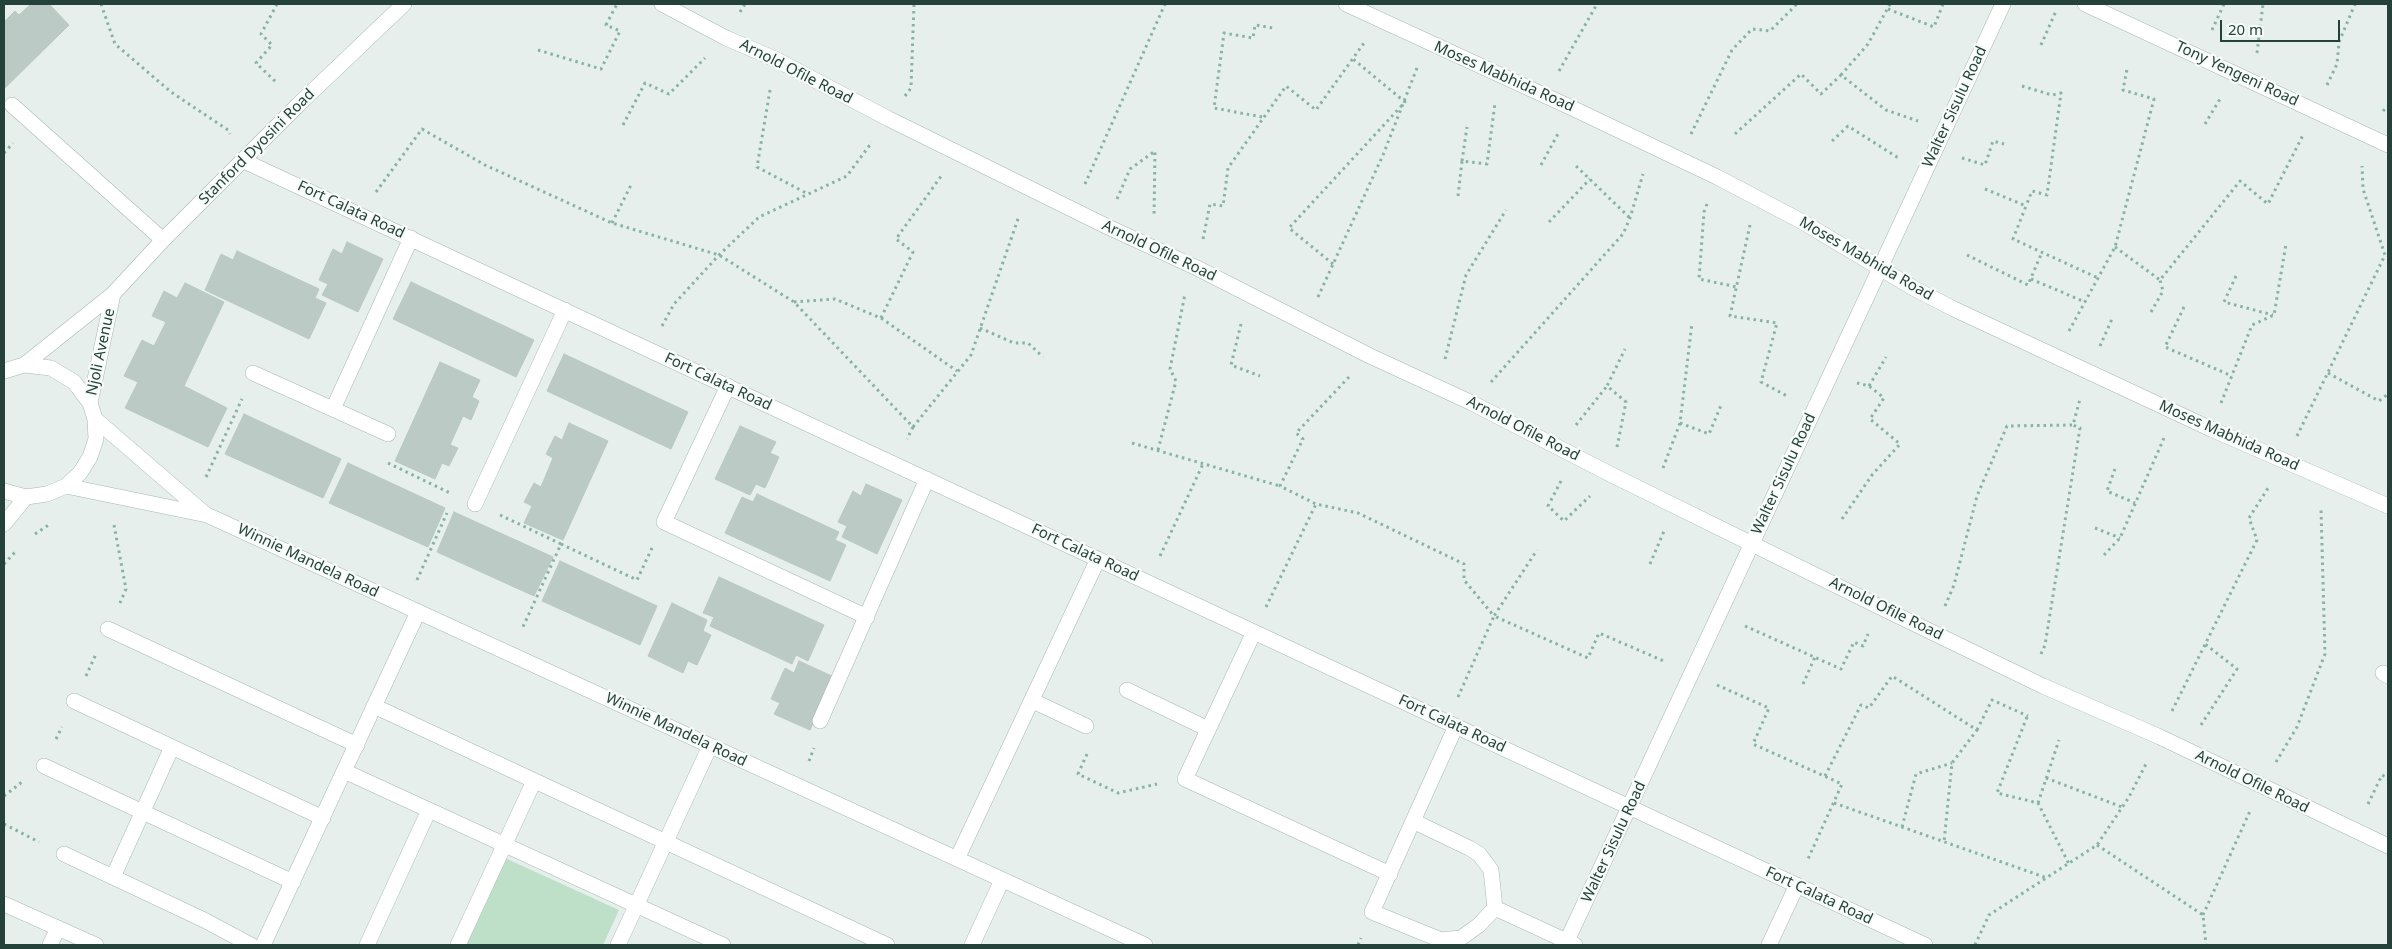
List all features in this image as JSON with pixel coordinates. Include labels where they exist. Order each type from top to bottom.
[{"type":"street","name":"Stanford Dyosini Road","points":[[113,294],[163,240],[298,105],[404,4]]},
{"type":"street","name":"Arnold Ofile Road","points":[[662,4],[889,119],[1307,322],[1370,356],[1438,386],[1880,607],[2043,686],[2186,749],[2355,832],[2388,846]]},
{"type":"street","name":"Moses Mabhida Road","points":[[1346,4],[1651,145],[1717,178],[1954,309],[2211,429],[2388,506]]},
{"type":"street","name":"Walter Sisulu Road","points":[[1569,944],[1719,614],[2003,4]]},
{"type":"street","name":"Tony Yengeni Road","points":[[2085,4],[2388,145]]},
{"type":"street","points":[[12,105],[163,240]]},
{"type":"street","name":"Fort Calata Road","points":[[244,161],[1925,945]]},
{"type":"street","points":[[334,409],[411,238]]},
{"type":"street","name":"Njoli Avenue","points":[[24,365],[113,294]]},
{"type":"street","name":"Njoli Avenue","points":[[90,403],[113,294]]},
{"type":"street","points":[[475,504],[565,310]]},
{"type":"street","points":[[4,370],[24,365],[51,368],[74,382],[90,403],[95,419],[96,439],[90,457],[80,473],[66,486],[47,494],[26,497],[4,491]]},
{"type":"street","points":[[253,372],[388,434]]},
{"type":"street","points":[[728,386],[664,522],[867,617]]},
{"type":"street","name":"Winnie Mandela Road","points":[[95,419],[207,515]]},
{"type":"street","points":[[820,721],[927,479]]},
{"type":"street","name":"Winnie Mandela Road","points":[[66,486],[207,515],[1144,945]]},
{"type":"street","points":[[4,524],[26,497]]},
{"type":"street","points":[[957,859],[1033,701],[1098,559]]},
{"type":"street","points":[[263,945],[357,745],[411,609]]},
{"type":"street","points":[[108,629],[357,745]]},
{"type":"street","points":[[1254,632],[1185,779],[1390,874]]},
{"type":"street","points":[[1127,690],[1208,729]]},
{"type":"street","points":[[1033,701],[1086,726]]},
{"type":"street","points":[[74,702],[323,818]]},
{"type":"street","points":[[374,706],[887,945]]},
{"type":"street","points":[[1413,821],[1479,854],[1491,870],[1495,908],[1479,925],[1461,938],[1442,940],[1427,936],[1372,912],[1390,874],[1413,821],[1456,726]]},
{"type":"street","points":[[618,945],[710,746]]},
{"type":"street","points":[[112,877],[172,747]]},
{"type":"street","points":[[44,766],[293,882]]},
{"type":"street","points":[[344,771],[723,945]]},
{"type":"street","points":[[458,945],[534,781]]},
{"type":"street","points":[[367,945],[429,810]]},
{"type":"street","points":[[64,854],[251,945]]},
{"type":"street","points":[[972,945],[1002,880]]},
{"type":"street","points":[[1769,945],[1797,885]]},
{"type":"street","points":[[4,904],[96,945]]},
{"type":"street","points":[[1495,908],[1569,944]]},
{"type":"street","points":[[50,945],[58,928]]},
{"type":"path","points":[[101,4],[115,44],[171,92],[228,130],[244,161]]},
{"type":"path","points":[[277,4],[261,34],[272,45],[256,63],[298,105]]},
{"type":"path","points":[[538,50],[601,69],[620,31],[606,25],[617,4]]},
{"type":"path","points":[[623,125],[645,83],[669,94],[726,38],[745,4]]},
{"type":"path","points":[[649,350],[674,304],[719,255],[759,217],[847,176],[912,88],[914,4]]},
{"type":"path","points":[[1074,210],[1165,4]]},
{"type":"path","points":[[1546,96],[1597,4]]},
{"type":"path","points":[[1679,160],[1732,50],[1752,29],[1770,31],[1797,4]]},
{"type":"path","points":[[1735,134],[1801,74],[1821,94],[1841,75],[1868,44],[1890,4]]},
{"type":"path","points":[[1888,9],[1934,27],[1943,4]]},
{"type":"path","points":[[2041,45],[2059,4]]},
{"type":"path","points":[[2254,81],[2262,4]]},
{"type":"path","points":[[2160,280],[2240,181],[2268,204],[2337,64],[2339,42],[2355,4]]},
{"type":"path","points":[[1158,450],[1176,381],[1170,369],[1183,299],[1197,268],[1210,204],[1223,206],[1228,168],[1262,117],[1286,86],[1316,110],[1380,20]]},
{"type":"path","points":[[1262,117],[1214,108],[1224,33],[1253,38],[1255,25],[1273,28]]},
{"type":"path","points":[[1307,322],[1383,155],[1428,42]]},
{"type":"path","points":[[1353,59],[1405,102]]},
{"type":"path","points":[[775,60],[757,167],[808,194]]},
{"type":"path","points":[[2055,356],[2115,247],[2154,98],[2122,90],[2127,70]]},
{"type":"path","points":[[1462,161],[1487,164],[1499,75]]},
{"type":"path","points":[[1841,75],[1886,110],[1944,131]]},
{"type":"path","points":[[2022,86],[2052,95],[2060,94],[2047,195],[2032,191],[2013,239],[2098,278]]},
{"type":"path","points":[[1333,264],[1289,228],[1405,102]]},
{"type":"path","points":[[1541,165],[1572,108]]},
{"type":"path","points":[[1832,141],[1848,126],[1924,174]]},
{"type":"path","points":[[1458,196],[1467,127]]},
{"type":"path","points":[[359,214],[422,129],[485,165],[612,223],[719,255],[794,302],[913,427]]},
{"type":"path","points":[[2284,462],[2385,255],[2363,189],[2362,133]]},
{"type":"path","points":[[1935,149],[1985,166],[1993,140],[2004,144]]},
{"type":"path","points":[[1472,403],[1623,234],[1630,218],[1651,145]]},
{"type":"path","points":[[1106,226],[1130,169],[1155,151],[1154,247]]},
{"type":"path","points":[[881,318],[913,252],[896,239],[958,153]]},
{"type":"path","points":[[1576,166],[1630,218]]},
{"type":"path","points":[[1717,178],[1704,212],[1699,279],[1737,286]]},
{"type":"path","points":[[1549,222],[1590,179]]},
{"type":"path","points":[[612,223],[632,183]]},
{"type":"path","points":[[895,464],[913,427],[971,355],[1030,188]]},
{"type":"path","points":[[1985,189],[2026,206]]},
{"type":"path","points":[[1756,198],[1730,316],[1777,323],[1761,382],[1814,410]]},
{"type":"path","points":[[1438,386],[1466,275],[1506,210]]},
{"type":"path","points":[[2274,315],[2286,244]]},
{"type":"path","points":[[2115,247],[2160,280],[2164,291],[2151,312]]},
{"type":"path","points":[[1967,255],[2028,285],[2042,252]]},
{"type":"path","points":[[2236,276],[2224,302],[2274,315]]},
{"type":"path","points":[[2030,279],[2085,302]]},
{"type":"path","points":[[1249,294],[1231,365],[1260,376]]},
{"type":"path","points":[[794,302],[835,299],[881,318],[958,371]]},
{"type":"path","points":[[2184,307],[2165,346],[2232,376]]},
{"type":"path","points":[[2211,429],[2252,325],[2274,315]]},
{"type":"path","points":[[2073,425],[2087,372],[2112,319]]},
{"type":"path","points":[[1652,494],[1680,423],[1692,323]]},
{"type":"path","points":[[980,328],[1014,343],[1028,343],[1043,357]]},
{"type":"path","points":[[1280,486],[1303,439],[1296,433],[1370,356]]},
{"type":"path","points":[[1869,386],[1886,357]]},
{"type":"path","points":[[206,478],[253,372]]},
{"type":"path","points":[[2328,372],[2379,401],[2388,394]]},
{"type":"path","points":[[1829,377],[1869,386],[1884,398],[1870,419],[1900,444],[1872,475],[1842,519]]},
{"type":"path","points":[[1573,429],[1607,386]]},
{"type":"path","points":[[1680,423],[1709,434],[1722,403]]},
{"type":"path","points":[[2104,555],[2120,538],[2175,412]]},
{"type":"path","points":[[1933,632],[1954,585],[1977,496],[2007,426],[2073,425],[2080,428],[2045,645],[2029,679]]},
{"type":"path","points":[[1132,443],[1280,486],[1316,504],[1358,513],[1464,564],[1464,580],[1494,616],[1537,550]]},
{"type":"path","points":[[1148,583],[1203,464]]},
{"type":"path","points":[[2115,469],[2107,491],[2135,503]]},
{"type":"path","points":[[2206,945],[2203,915],[2262,786],[2297,726],[2325,654],[2320,476]]},
{"type":"path","points":[[411,609],[455,495],[637,580],[664,522]]},
{"type":"path","points":[[1254,632],[1316,504]]},
{"type":"path","points":[[33,536],[55,523]]},
{"type":"path","points":[[114,524],[126,589]]},
{"type":"path","points":[[2095,528],[2120,538]]},
{"type":"path","points":[[511,654],[561,544]]},
{"type":"path","points":[[4,564],[20,547]]},
{"type":"path","points":[[1719,614],[1842,669],[1854,642],[1863,646],[1880,607]]},
{"type":"path","points":[[2186,749],[2237,669],[2205,644]]},
{"type":"path","points":[[1803,684],[1815,657]]},
{"type":"path","points":[[1825,776],[1861,705],[1869,708],[1892,676],[1977,730]]},
{"type":"path","points":[[2038,802],[1997,793],[2027,717],[2043,686]]},
{"type":"path","points":[[1944,842],[1952,763],[1977,730],[1992,700],[2027,717]]},
{"type":"path","points":[[797,786],[825,723],[820,721]]},
{"type":"path","points":[[1086,726],[1089,750],[1078,774],[1118,793],[1185,779]]},
{"type":"path","points":[[2059,740],[2038,802],[2069,864]]},
{"type":"path","points":[[1902,827],[1916,774],[1952,763]]},
{"type":"path","points":[[2355,832],[2382,775],[2388,778]]},
{"type":"path","points":[[2046,778],[2122,807]]},
{"type":"path","points":[[1834,803],[2047,878]]},
{"type":"path","points":[[4,824],[64,854]]},
{"type":"path","points":[[2097,846],[2203,915]]},
{"type":"green space","points":[[505,858],[619,910],[603,945],[465,945]]},
{"type":"building","points":[[31,4],[49,4],[69,25],[4,89],[4,22],[15,11],[19,15]]},
{"type":"building","points":[[347,242],[383,259],[358,312],[322,295],[328,284],[319,280],[333,249],[342,254]]},
{"type":"building","points":[[237,251],[319,289],[315,298],[326,303],[309,339],[205,290],[221,254],[233,260]]},
{"type":"building","points":[[411,282],[534,340],[516,377],[393,319]]},
{"type":"building","points":[[185,283],[224,302],[184,386],[227,408],[208,447],[125,408],[138,382],[124,376],[142,340],[154,346],[166,322],[152,316],[164,291],[177,298]]},
{"type":"building","points":[[564,354],[688,412],[671,449],[547,391]]},
{"type":"building","points":[[440,362],[480,380],[472,397],[479,401],[471,420],[463,416],[450,445],[458,448],[449,466],[442,463],[435,479],[395,461]]},
{"type":"building","points":[[244,414],[341,459],[323,498],[225,454]]},
{"type":"building","points":[[569,423],[608,441],[563,540],[524,523],[532,506],[524,502],[534,483],[541,487],[553,458],[546,454],[555,436],[562,440]]},
{"type":"building","points":[[740,426],[776,442],[770,453],[779,457],[765,488],[756,484],[750,495],[715,479]]},
{"type":"building","points":[[348,463],[445,508],[428,547],[329,503]]},
{"type":"building","points":[[866,484],[902,500],[877,554],[842,537],[847,526],[838,522],[853,491],[861,496]]},
{"type":"building","points":[[757,494],[839,532],[835,540],[846,545],[830,581],[725,533],[742,497],[753,502]]},
{"type":"building","points":[[454,512],[553,557],[534,596],[437,552]]},
{"type":"building","points":[[560,561],[657,606],[640,645],[542,601]]},
{"type":"building","points":[[719,577],[824,625],[808,661],[796,655],[792,664],[710,626],[714,617],[703,613]]},
{"type":"building","points":[[672,603],[707,620],[703,631],[711,635],[697,665],[688,661],[683,673],[648,656]]},
{"type":"building","points":[[799,661],[834,677],[810,730],[774,714],[780,703],[771,699],[785,668],[794,673]]}]
